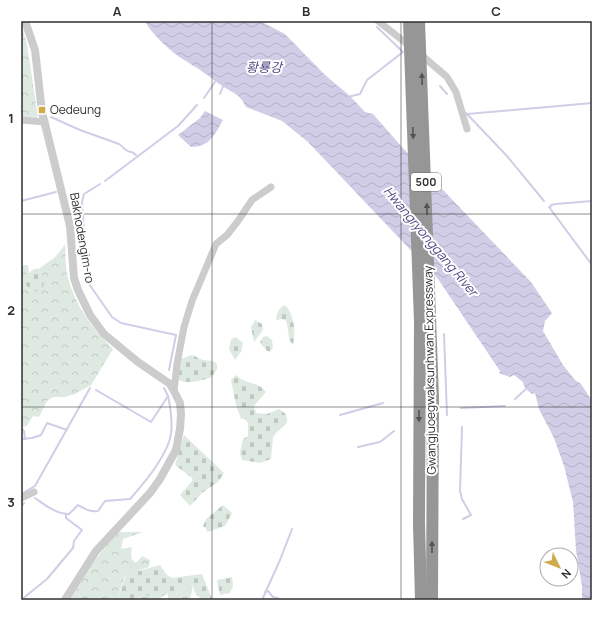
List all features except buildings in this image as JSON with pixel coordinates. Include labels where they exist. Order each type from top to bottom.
[{"type":"highway","name":"Gwangjuoegwaksunhwan Expressway","points":[[414,24],[420,321],[419,522],[421,600]]},
{"type":"highway","name":"Gwangjuoegwaksunhwan Expressway","points":[[414,24],[431,332],[433,398],[433,600]]},
{"type":"highway","points":[[415,600],[419,522]]},
{"type":"street","name":"Bakhodengim-ro","points":[[25,21],[35,50],[42,112],[70,226],[74,278],[84,304],[94,322],[104,334],[138,362],[170,384],[180,403],[181,414],[176,450],[160,479],[150,493],[96,551],[65,600]]},
{"type":"street","points":[[378,21],[428,60],[447,77],[456,92],[467,129]]},
{"type":"street","points":[[21,120],[45,122]]},
{"type":"street","points":[[174,391],[177,364],[184,327],[192,301],[216,244],[227,235],[252,200],[271,187]]},
{"type":"street","points":[[21,498],[34,492]]},
{"type":"green space","points":[[21,23],[27,44],[38,118],[21,117]]},
{"type":"green space","points":[[65,244],[67,274],[75,298],[92,325],[113,349],[91,385],[75,394],[65,397],[53,397],[47,401],[39,417],[33,416],[27,426],[21,427],[21,265],[28,265],[29,272],[26,275],[42,274],[39,269],[55,257]]},
{"type":"green space","points":[[34,269],[39,269],[44,283],[38,291],[28,289],[24,279],[26,275]]},
{"type":"green space","points":[[285,305],[294,324],[293,345],[290,340],[286,321],[282,319],[276,320],[278,311]]},
{"type":"green space","points":[[255,320],[262,324],[263,330],[254,342],[251,327]]},
{"type":"green space","points":[[267,336],[272,340],[273,348],[270,352],[267,351],[260,343],[263,337]]},
{"type":"green space","points":[[236,337],[243,343],[241,352],[235,360],[229,349],[231,339]]},
{"type":"green space","points":[[192,355],[203,360],[213,361],[217,364],[217,369],[212,377],[191,382],[179,380],[178,360]]},
{"type":"green space","points":[[236,375],[244,381],[259,386],[266,392],[254,406],[256,413],[267,414],[279,409],[287,418],[287,423],[273,437],[271,459],[260,463],[242,460],[240,453],[243,439],[248,436],[248,423],[244,418],[241,419],[236,405],[231,380]]},
{"type":"green space","points":[[184,435],[224,473],[218,482],[202,493],[190,506],[180,495],[193,480],[175,465]]},
{"type":"green space","points":[[223,505],[232,513],[225,526],[207,532],[206,528],[203,526],[206,519]]},
{"type":"green space","points":[[143,532],[123,539],[121,549],[132,547],[132,560],[136,563],[142,556],[150,560],[149,567],[125,575],[117,600],[70,600],[94,562],[116,533]]},
{"type":"green space","points":[[160,565],[167,575],[172,578],[202,574],[212,599],[208,600],[198,596],[194,591],[193,584],[177,592],[174,600],[168,600],[168,594],[164,595],[158,600],[151,596],[140,595],[138,600],[117,600],[128,569],[131,566],[139,571]]},
{"type":"green space","points":[[232,577],[233,586],[230,593],[220,595],[217,580]]},
{"type":"green space","points":[[193,584],[190,600],[174,600],[177,592]]},
{"type":"green space","points":[[148,594],[156,600],[138,600],[140,595]]},
{"type":"water","name":"황룡강","points":[[145,21],[260,21],[285,34],[325,75],[350,96],[365,112],[373,114],[401,146],[531,282],[552,313],[545,321],[543,331],[563,365],[575,380],[581,384],[592,401],[592,600],[582,600],[579,547],[576,547],[573,502],[564,466],[554,438],[539,409],[535,393],[532,394],[525,387],[523,382],[514,375],[510,377],[499,373],[500,371],[438,279],[308,142],[282,121],[246,107],[241,99],[236,95],[171,51],[156,36]]},
{"type":"water","points":[[205,111],[223,120],[211,139],[203,145],[191,147],[178,135],[200,118]]},
{"type":"waterway","points":[[348,97],[360,94],[367,80],[403,52],[377,27]]},
{"type":"waterway","points":[[204,98],[217,79]]},
{"type":"waterway","points":[[220,94],[224,84]]},
{"type":"waterway","points":[[440,86],[447,94]]},
{"type":"waterway","points":[[467,114],[592,103]]},
{"type":"waterway","points":[[105,181],[178,126],[197,105]]},
{"type":"waterway","points":[[466,113],[507,156],[544,201]]},
{"type":"waterway","points":[[51,117],[80,130],[119,144],[126,150],[136,155]]},
{"type":"waterway","points":[[100,184],[84,194],[82,202],[89,284],[112,317],[121,323],[176,335],[169,370]]},
{"type":"waterway","points":[[21,201],[56,192]]},
{"type":"waterway","points":[[550,208],[551,205],[556,204],[592,201]]},
{"type":"waterway","points":[[549,207],[592,265]]},
{"type":"waterway","points":[[444,334],[447,415]]},
{"type":"waterway","points":[[21,494],[35,486],[90,388]]},
{"type":"waterway","points":[[96,390],[151,422],[168,396],[164,388]]},
{"type":"waterway","points":[[515,399],[527,388]]},
{"type":"waterway","points":[[35,498],[55,511],[64,514],[69,514],[78,505],[90,511],[98,511],[105,501],[130,499],[157,465],[166,450],[171,437],[172,425],[168,396]]},
{"type":"waterway","points":[[340,415],[383,403]]},
{"type":"waterway","points":[[461,408],[505,406]]},
{"type":"waterway","points":[[21,439],[41,435],[47,423],[67,430]]},
{"type":"waterway","points":[[21,427],[24,431],[25,439]]},
{"type":"waterway","points":[[462,427],[460,491],[462,499],[471,515],[463,519]]},
{"type":"waterway","points":[[358,447],[380,442],[394,431]]},
{"type":"waterway","points":[[21,507],[24,503]]},
{"type":"waterway","points":[[21,600],[47,579],[73,548],[74,541],[82,530],[66,518],[66,514]]},
{"type":"waterway","points":[[262,600],[292,529]]},
{"type":"waterway","points":[[265,592],[268,591],[273,597],[278,598]]},
{"type":"place","name":"Oedeung","points":[[42,110]]},
{"type":"water label","name":"Hwangryonggang River","points":[[431,241]]}]
